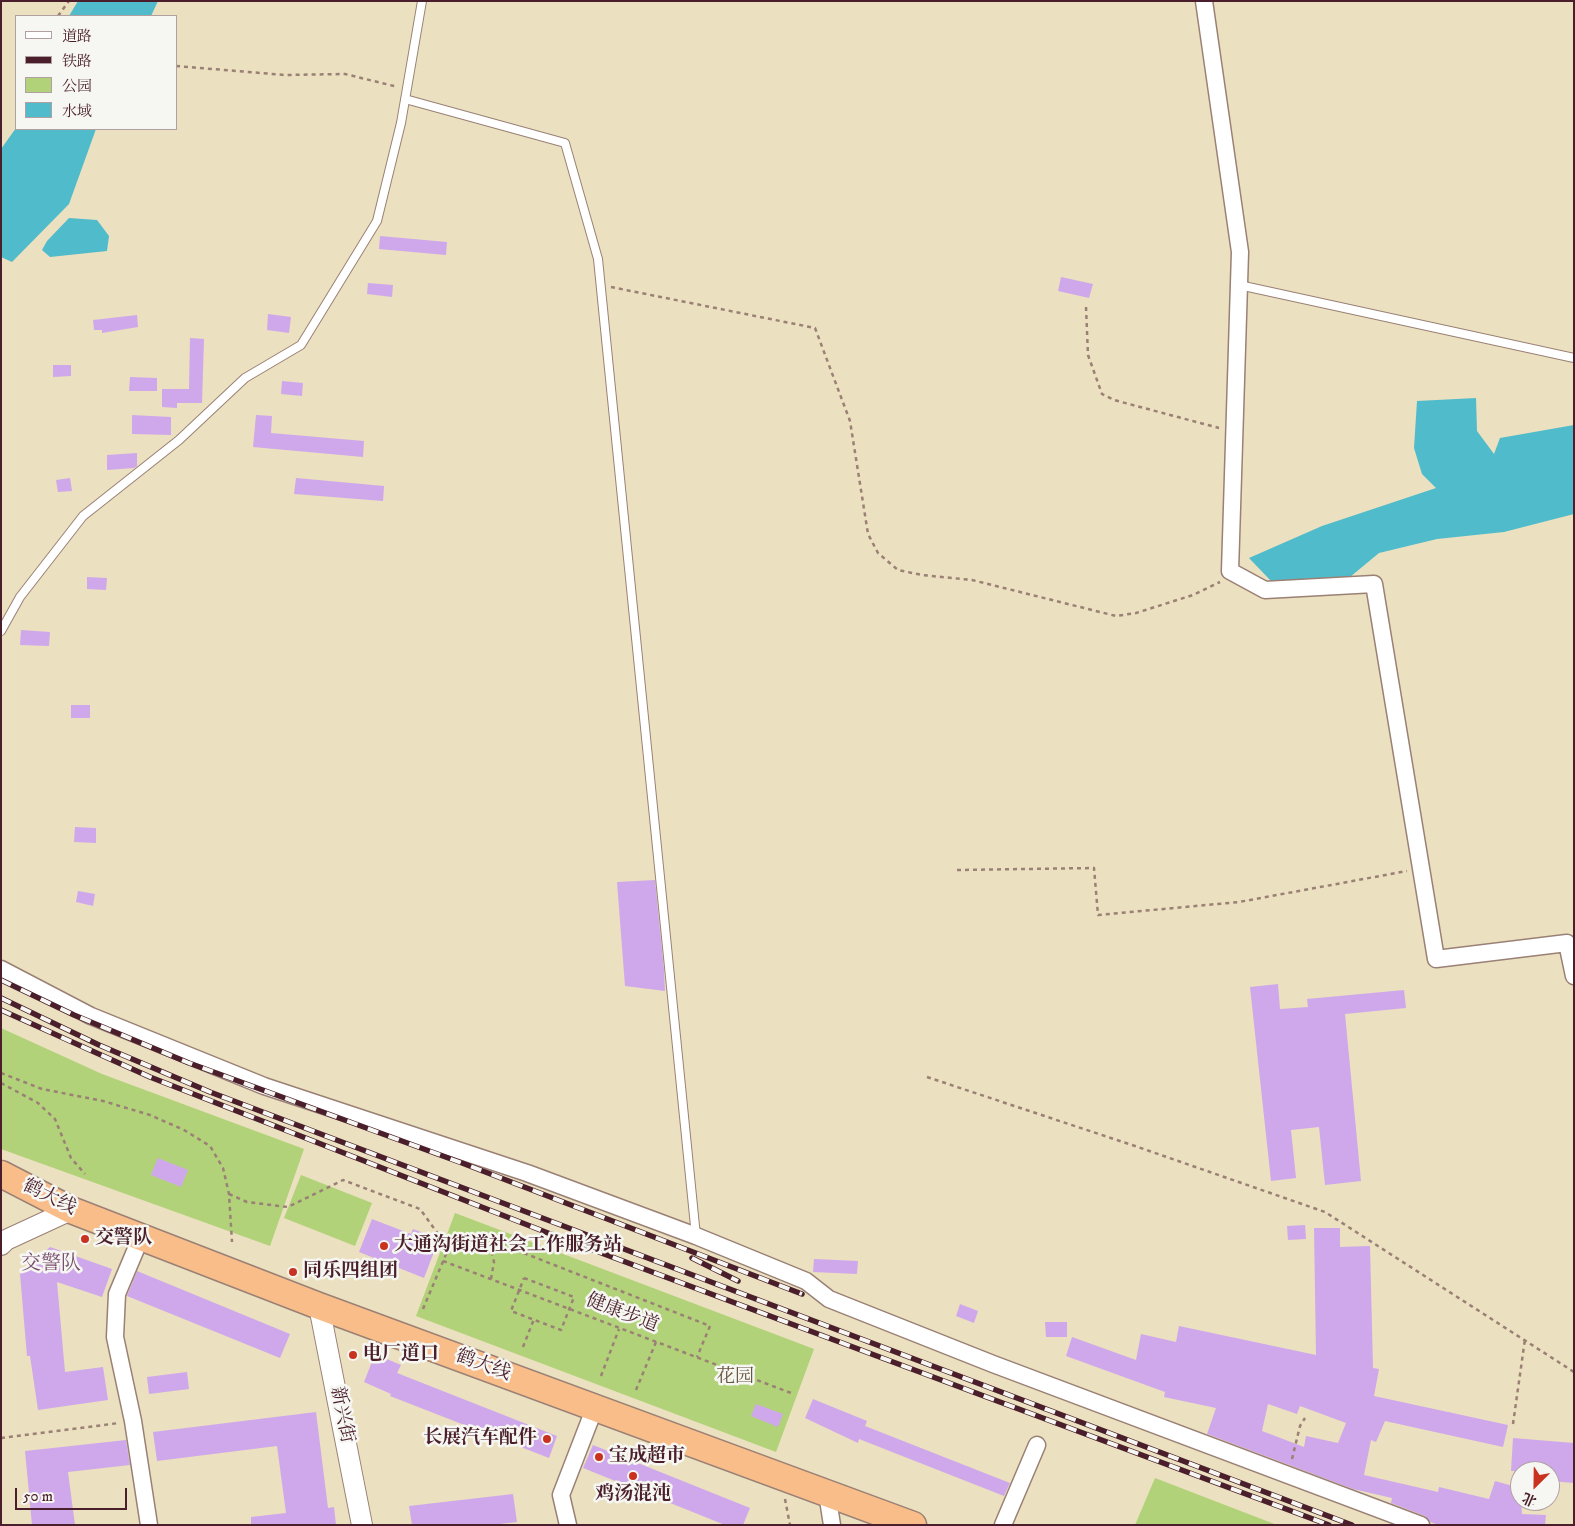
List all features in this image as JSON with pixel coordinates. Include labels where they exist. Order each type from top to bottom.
[{"type":"highway","name":"鹤大线","points":[[1,1174],[71,1210],[319,1306],[913,1525]]},
{"type":"street","points":[[1204,1],[1240,252],[1230,572],[1265,590],[1374,584],[1436,959],[1567,943],[1574,976]]},
{"type":"street","points":[[1,969],[91,1016],[264,1086],[527,1173],[696,1236],[806,1281],[829,1299],[993,1364],[1421,1525]]},
{"type":"street","points":[[1,1245],[6,1240],[71,1210]]},
{"type":"street","points":[[141,1237],[117,1294],[115,1337],[133,1421],[149,1525]]},
{"type":"street","name":"新兴街","points":[[319,1306],[362,1525]]},
{"type":"street","points":[[568,1525],[561,1494],[594,1408]]},
{"type":"street","points":[[1003,1525],[1037,1445]]},
{"type":"street","points":[[826,1493],[832,1525]]},
{"type":"lane","points":[[1,631],[20,597],[83,516],[178,440],[245,378],[301,345],[376,221],[405,99],[422,1]]},
{"type":"lane","points":[[405,99],[565,143],[598,259],[696,1236]]},
{"type":"lane","points":[[1239,285],[1574,358]]},
{"type":"path","points":[[59,15],[69,1]]},
{"type":"path","points":[[178,66],[285,76],[345,74],[406,90]]},
{"type":"path","points":[[600,284],[815,328],[850,421],[868,534],[878,554],[898,570],[922,575],[972,580],[1116,616],[1136,613],[1193,595],[1236,575]]},
{"type":"path","points":[[1086,308],[1088,355],[1102,394],[1114,400],[1235,432]]},
{"type":"path","points":[[957,870],[1094,868],[1098,915],[1239,902],[1421,869]]},
{"type":"path","points":[[1,1073],[42,1088],[103,1101],[150,1115],[184,1130],[210,1146],[223,1168],[229,1194],[232,1242]]},
{"type":"path","points":[[926,1078],[1135,1146],[1324,1212],[1574,1372]]},
{"type":"path","points":[[1,1083],[38,1102],[55,1118],[71,1158],[85,1174]]},
{"type":"path","points":[[229,1194],[247,1202],[288,1207],[343,1180],[420,1209],[442,1238],[451,1243]]},
{"type":"path","points":[[423,1308],[454,1233]]},
{"type":"path","points":[[491,1279],[494,1262],[491,1250],[493,1241],[710,1326],[697,1357]]},
{"type":"path","name":"健康步道","points":[[443,1261],[791,1393]]},
{"type":"path","points":[[524,1278],[574,1297],[561,1330],[512,1311],[520,1290],[524,1278]]},
{"type":"path","points":[[523,1346],[534,1319]]},
{"type":"path","points":[[601,1376],[620,1328]]},
{"type":"path","points":[[1513,1424],[1525,1339]]},
{"type":"path","points":[[636,1390],[656,1342]]},
{"type":"path","points":[[1288,1475],[1300,1426],[1305,1418]]},
{"type":"path","points":[[1,1438],[133,1421]]},
{"type":"green space","points":[[1,1028],[102,1074],[304,1149],[270,1246],[1,1149]]},
{"type":"green space","points":[[301,1175],[372,1203],[355,1246],[284,1218]]},
{"type":"green space","name":"花园","points":[[455,1213],[814,1349],[776,1452],[416,1316]]},
{"type":"green space","points":[[1155,1478],[1277,1525],[1135,1525]]},
{"type":"water","points":[[78,1],[158,1],[151,15],[70,15]]},
{"type":"water","points":[[15,129],[96,130],[69,204],[12,262],[1,257],[1,149]]},
{"type":"water","points":[[69,218],[97,220],[109,236],[107,251],[50,257],[42,250],[47,241]]},
{"type":"water","points":[[1476,398],[1477,431],[1494,454],[1500,438],[1574,425],[1574,514],[1504,532],[1437,539],[1379,553],[1350,577],[1272,582],[1249,558],[1322,526],[1436,488],[1422,474],[1414,448],[1417,401]]},
{"type":"building","points":[[380,236],[447,242],[446,255],[379,249]]},
{"type":"building","points":[[1061,277],[1093,284],[1089,298],[1058,291]]},
{"type":"building","points":[[368,283],[393,285],[392,297],[367,294]]},
{"type":"building","points":[[268,314],[291,317],[289,333],[267,330]]},
{"type":"building","points":[[137,315],[138,327],[102,333],[102,330],[94,330],[93,320]]},
{"type":"building","points":[[190,338],[204,339],[202,403],[177,403],[177,408],[162,407],[162,389],[189,389]]},
{"type":"building","points":[[53,365],[71,365],[71,376],[53,377]]},
{"type":"building","points":[[130,377],[157,378],[157,391],[129,391]]},
{"type":"building","points":[[282,381],[303,383],[302,396],[281,394]]},
{"type":"building","points":[[132,415],[171,417],[171,435],[132,434]]},
{"type":"building","points":[[256,415],[272,416],[271,433],[364,441],[363,457],[253,447]]},
{"type":"building","points":[[137,453],[137,466],[134,468],[107,470],[107,455]]},
{"type":"building","points":[[70,478],[72,491],[58,492],[56,480]]},
{"type":"building","points":[[296,478],[384,486],[383,501],[294,494]]},
{"type":"building","points":[[87,577],[107,578],[106,590],[87,589]]},
{"type":"building","points":[[21,630],[50,632],[49,646],[20,645]]},
{"type":"building","points":[[71,705],[90,705],[90,718],[71,718]]},
{"type":"building","points":[[75,827],[96,828],[96,843],[74,842]]},
{"type":"building","points":[[655,880],[665,991],[625,986],[617,882]]},
{"type":"building","points":[[78,891],[95,894],[93,906],[76,902]]},
{"type":"building","points":[[1278,984],[1280,1009],[1308,1007],[1307,999],[1404,990],[1406,1008],[1345,1014],[1361,1181],[1325,1185],[1319,1127],[1291,1130],[1296,1178],[1271,1181],[1250,987]]},
{"type":"building","points":[[158,1158],[188,1170],[181,1187],[151,1175]]},
{"type":"building","points":[[372,1219],[411,1234],[413,1229],[439,1239],[424,1278],[359,1252]]},
{"type":"building","points":[[1305,1225],[1306,1239],[1288,1240],[1287,1226]]},
{"type":"building","points":[[1314,1228],[1340,1228],[1340,1247],[1370,1246],[1373,1368],[1379,1369],[1374,1396],[1508,1425],[1503,1447],[1385,1421],[1376,1442],[1371,1440],[1364,1475],[1438,1492],[1439,1487],[1489,1499],[1495,1481],[1510,1485],[1510,1511],[1522,1511],[1522,1514],[1546,1515],[1545,1525],[1439,1525],[1430,1522],[1425,1516],[1391,1503],[1392,1498],[1353,1489],[1207,1434],[1216,1408],[1164,1397],[1165,1392],[1066,1356],[1072,1337],[1136,1360],[1141,1334],[1176,1342],[1179,1326],[1316,1355]],"holes":[[[1268,1404],[1297,1414],[1300,1406],[1346,1423],[1338,1443],[1306,1436],[1304,1447],[1262,1431]]]},
{"type":"building","points":[[50,1247],[112,1269],[102,1297],[57,1282],[65,1372],[103,1367],[108,1400],[38,1410],[30,1356],[27,1356],[20,1274]]},
{"type":"building","points":[[814,1259],[858,1261],[857,1274],[813,1272]]},
{"type":"building","points":[[137,1271],[290,1334],[280,1358],[127,1296]]},
{"type":"building","points":[[960,1304],[978,1311],[974,1323],[956,1316]]},
{"type":"building","points":[[1045,1322],[1067,1322],[1067,1337],[1046,1337]]},
{"type":"building","points":[[375,1354],[401,1365],[397,1373],[557,1436],[549,1458],[390,1396],[391,1394],[364,1382]]},
{"type":"building","points":[[187,1372],[189,1389],[149,1394],[147,1377]]},
{"type":"building","points":[[813,1399],[867,1421],[865,1426],[1010,1483],[1004,1496],[859,1439],[858,1443],[805,1418]]},
{"type":"building","points":[[756,1404],[783,1414],[778,1427],[751,1416]]},
{"type":"building","points":[[316,1412],[328,1508],[334,1507],[336,1525],[251,1525],[251,1517],[286,1513],[277,1446],[157,1461],[153,1432]]},
{"type":"building","points":[[1513,1438],[1574,1443],[1574,1483],[1560,1482],[1560,1461],[1512,1461]]},
{"type":"building","points":[[126,1440],[130,1465],[68,1472],[75,1525],[32,1525],[25,1451]]},
{"type":"building","points":[[593,1445],[750,1508],[743,1525],[725,1525],[583,1468]]},
{"type":"building","points":[[513,1494],[517,1522],[491,1525],[412,1525],[409,1506]]},
{"type":"railway","points":[[1,980],[74,1015],[189,1063],[462,1163],[802,1294]]},
{"type":"railway","points":[[1,998],[99,1045],[210,1092],[1352,1525]]},
{"type":"railway","points":[[1,1010],[150,1077],[548,1233],[1329,1525]]},
{"type":"railway","points":[[692,1258],[738,1281]]},
{"type":"place","name":"交警队","points":[[85,1239]]},
{"type":"place","name":"大通沟街道社会工作服务站","points":[[384,1246]]},
{"type":"place","name":"同乐四组团","points":[[293,1272]]},
{"type":"place","name":"电厂道口","points":[[353,1355]]},
{"type":"place","name":"长展汽车配件","points":[[547,1439]]},
{"type":"place","name":"宝成超市","points":[[599,1457]]},
{"type":"place","name":"鸡汤混沌","points":[[633,1476]]},
{"type":"district","name":"交警队","points":[[51,1265]]}]
